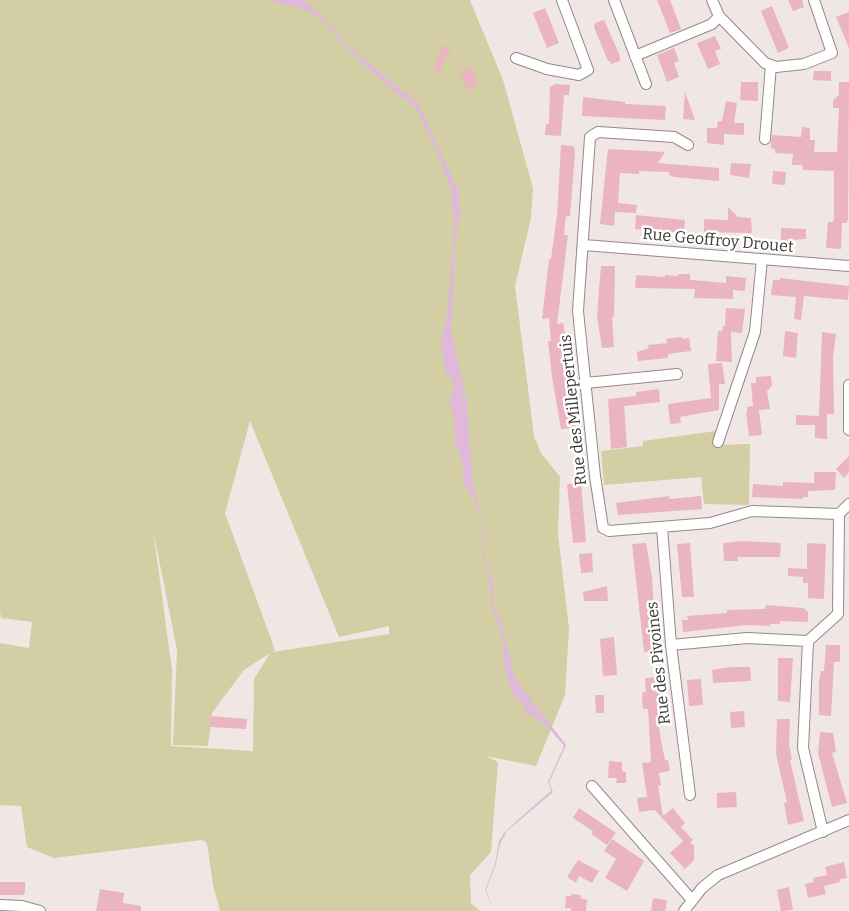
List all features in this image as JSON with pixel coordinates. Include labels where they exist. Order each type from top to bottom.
[{"type":"street","points":[[516,58],[547,69],[579,75],[588,70],[562,0]]},
{"type":"street","points":[[614,0],[646,84]]},
{"type":"street","points":[[712,0],[719,16],[764,62],[771,65],[804,64],[832,53],[814,0]]},
{"type":"street","points":[[635,56],[712,24],[719,16]]},
{"type":"street","points":[[765,139],[771,65]]},
{"type":"street","name":"Rue des Millepertuis","points":[[688,145],[674,137],[598,132],[590,137],[578,311],[595,476],[603,528],[609,531],[710,523],[752,511],[839,514]]},
{"type":"street","name":"Rue Geoffroy Drouet","points":[[584,245],[849,266]]},
{"type":"street","points":[[718,442],[755,332],[762,259]]},
{"type":"street","points":[[586,383],[677,374]]},
{"type":"street","points":[[849,385],[849,430]]},
{"type":"street","points":[[670,646],[747,638],[808,641],[838,614],[839,514],[849,504]]},
{"type":"street","name":"Rue des Pivoines","points":[[662,527],[670,646],[690,795]]},
{"type":"street","points":[[808,641],[803,748],[823,832]]},
{"type":"street","points":[[592,786],[692,900]]},
{"type":"street","points":[[684,911],[692,900],[718,875],[849,820]]},
{"type":"street","points":[[0,905],[22,906],[40,911]]},
{"type":"shaded area","points":[[0,0],[470,0],[503,80],[533,188],[531,218],[515,286],[534,436],[541,453],[560,477],[558,534],[569,628],[565,695],[536,766],[486,756],[498,762],[491,852],[470,875],[471,903],[480,911],[220,911],[213,885],[207,843],[202,840],[54,858],[27,847],[21,806],[0,805],[0,643],[29,648],[32,622],[1,618]],"holes":[[[250,421],[339,637],[389,626],[389,634],[273,652],[275,650],[225,513]],[[153,529],[177,650],[173,745],[208,746],[212,713],[244,670],[270,653],[254,679],[253,751],[171,746],[172,670]]]},
{"type":"shaded area","points":[[268,0],[303,0],[352,49],[418,104],[458,190],[460,213],[455,245],[451,330],[466,398],[473,483],[485,538],[484,554],[493,584],[493,604],[501,622],[516,680],[566,745],[549,783],[553,792],[507,831],[500,844],[496,864],[486,890],[494,911],[485,890],[495,864],[499,841],[504,833],[551,791],[548,782],[564,746],[548,727],[529,714],[510,689],[503,658],[502,634],[491,603],[490,584],[483,556],[484,540],[479,515],[473,497],[464,484],[462,460],[455,443],[453,413],[449,402],[454,387],[453,381],[446,373],[441,343],[447,313],[452,258],[454,219],[451,190],[436,150],[416,109],[360,61],[319,18],[304,9]]},
{"type":"shaded area","points":[[716,431],[715,445],[750,444],[749,505],[704,504],[701,477],[604,485],[601,451],[643,446],[643,441]]},
{"type":"building","points":[[657,0],[670,0],[681,29],[670,33]]},
{"type":"building","points":[[788,0],[802,0],[804,7],[793,11]]},
{"type":"building","points":[[772,6],[789,48],[778,53],[761,11]]},
{"type":"building","points":[[545,8],[559,43],[547,48],[533,13]]},
{"type":"building","points":[[849,12],[849,48],[836,17]]},
{"type":"building","points":[[604,20],[620,56],[620,61],[611,64],[594,27],[595,23]]},
{"type":"building","points":[[715,36],[721,49],[715,51],[720,64],[708,69],[697,43]]},
{"type":"building","points":[[444,45],[451,49],[439,72],[433,69]]},
{"type":"building","points":[[674,48],[679,61],[674,63],[679,77],[667,82],[657,55]]},
{"type":"building","points":[[471,68],[479,84],[468,90],[460,73]]},
{"type":"building","points":[[814,71],[831,71],[831,81],[813,80]]},
{"type":"building","points":[[741,82],[758,82],[758,101],[740,100]]},
{"type":"building","points":[[839,82],[849,82],[848,218],[847,223],[842,223],[841,249],[826,248],[828,222],[833,222],[834,218],[834,171],[803,170],[802,165],[792,165],[793,154],[775,153],[775,149],[771,148],[772,135],[801,137],[802,127],[810,128],[810,140],[815,140],[814,152],[837,152],[839,108],[833,108],[833,100],[839,95]]},
{"type":"building","points":[[555,84],[570,85],[569,95],[564,95],[561,136],[545,135],[546,124],[549,124],[550,87]]},
{"type":"building","points":[[685,92],[695,120],[683,119]]},
{"type":"building","points":[[583,97],[625,102],[625,104],[666,106],[665,120],[582,116]]},
{"type":"building","points":[[726,101],[737,103],[734,123],[744,123],[744,135],[724,134],[724,145],[707,143],[707,128],[717,128],[718,121],[722,121]]},
{"type":"building","points":[[561,145],[574,146],[575,153],[570,216],[566,216],[565,224],[564,235],[568,235],[557,324],[563,323],[564,328],[576,428],[561,429],[548,341],[551,341],[549,318],[542,319],[549,259],[551,259],[557,215]]},
{"type":"building","points":[[608,149],[665,152],[658,163],[719,168],[719,181],[674,177],[669,175],[669,172],[639,171],[639,174],[620,173],[618,203],[637,205],[636,213],[615,212],[614,226],[600,224]]},
{"type":"building","points":[[731,163],[751,164],[749,178],[730,175]]},
{"type":"building","points":[[773,171],[786,172],[785,185],[772,184]]},
{"type":"building","points":[[728,207],[738,217],[751,218],[752,233],[704,232],[704,219],[728,220]]},
{"type":"building","points":[[636,215],[685,220],[684,233],[635,229]]},
{"type":"building","points":[[781,228],[806,229],[806,239],[793,240],[790,243],[786,240],[781,240]]},
{"type":"building","points":[[601,266],[615,266],[614,317],[612,317],[614,347],[602,348],[597,316]]},
{"type":"building","points":[[679,274],[690,274],[690,280],[726,283],[726,276],[746,278],[745,291],[733,290],[733,299],[694,298],[695,289],[635,288],[636,275],[665,277],[665,275],[678,276]]},
{"type":"building","points":[[780,278],[849,286],[848,300],[804,296],[801,320],[794,319],[796,297],[771,295],[773,280],[780,280]]},
{"type":"building","points":[[726,308],[745,309],[742,333],[731,332],[732,362],[716,361],[718,331],[722,331],[723,326],[725,326]]},
{"type":"building","points":[[785,331],[798,333],[796,358],[783,356]]},
{"type":"building","points":[[822,332],[836,334],[833,357],[834,414],[827,414],[827,439],[815,438],[815,425],[796,425],[796,415],[819,416]]},
{"type":"building","points":[[681,337],[682,339],[689,338],[691,351],[674,353],[668,355],[668,358],[638,361],[637,352],[649,348],[648,345],[667,343],[666,339]]},
{"type":"building","points":[[722,363],[725,384],[719,384],[719,410],[680,417],[681,423],[670,424],[668,404],[711,398],[708,364]]},
{"type":"building","points":[[771,376],[772,386],[767,391],[770,409],[759,410],[762,435],[749,436],[746,412],[747,407],[753,406],[751,383],[756,383],[756,377]]},
{"type":"building","points":[[659,389],[660,402],[624,406],[627,447],[611,449],[608,399],[636,396],[636,392]]},
{"type":"building","points":[[849,456],[849,472],[844,478],[836,469]]},
{"type":"building","points":[[814,472],[836,472],[835,490],[808,491],[808,497],[803,497],[802,499],[752,497],[753,484],[783,486],[783,482],[814,483]]},
{"type":"building","points":[[581,483],[586,542],[573,543],[567,484]]},
{"type":"building","points":[[669,496],[669,499],[701,496],[702,509],[618,515],[616,503]]},
{"type":"building","points":[[742,541],[781,543],[780,557],[737,557],[738,561],[724,561],[723,543]]},
{"type":"building","points":[[646,543],[652,577],[656,651],[644,652],[632,544]]},
{"type":"building","points":[[690,543],[694,597],[682,597],[677,544]]},
{"type":"building","points":[[807,543],[826,544],[824,599],[808,598],[808,583],[803,583],[803,577],[788,576],[788,568],[807,569]]},
{"type":"building","points":[[592,553],[593,572],[581,573],[579,554]]},
{"type":"building","points":[[607,586],[608,601],[584,601],[583,592]]},
{"type":"building","points":[[766,605],[803,608],[808,612],[808,622],[780,621],[780,624],[770,624],[770,626],[747,625],[683,632],[682,620],[688,620],[687,616],[727,613],[727,610],[765,609]]},
{"type":"building","points":[[614,637],[617,675],[603,676],[600,639]]},
{"type":"building","points":[[826,645],[840,645],[840,662],[834,662],[831,716],[819,715],[819,680],[821,671],[824,671]]},
{"type":"building","points":[[778,658],[793,658],[790,702],[778,701]]},
{"type":"building","points":[[750,667],[751,681],[713,683],[712,670]]},
{"type":"building","points":[[658,677],[662,720],[659,726],[665,760],[668,760],[670,771],[659,773],[661,785],[658,786],[663,816],[673,808],[685,823],[681,827],[693,840],[690,842],[694,846],[694,860],[685,869],[670,853],[683,841],[655,810],[639,812],[637,798],[647,797],[642,763],[651,762],[648,709],[643,709],[642,698],[643,692],[646,692],[645,678]]},
{"type":"building","points":[[701,679],[703,705],[689,706],[687,680]]},
{"type":"building","points":[[595,695],[604,695],[604,713],[596,713]]},
{"type":"building","points":[[744,711],[745,727],[731,728],[730,712]]},
{"type":"building","points":[[210,716],[247,719],[246,729],[210,727]]},
{"type":"building","points":[[777,719],[790,719],[789,745],[792,759],[790,760],[804,821],[788,825],[784,803],[787,802],[776,754]]},
{"type":"building","points":[[820,732],[833,733],[836,752],[832,753],[847,803],[832,807],[818,753]]},
{"type":"building","points":[[609,761],[622,762],[622,771],[626,772],[626,783],[616,783],[617,778],[608,778]]},
{"type":"building","points":[[736,792],[737,807],[717,808],[717,793]]},
{"type":"building","points":[[579,808],[616,833],[607,845],[591,834],[593,831],[573,818]]},
{"type":"building","points":[[612,839],[644,861],[627,891],[605,878],[616,859],[604,851]]},
{"type":"building","points":[[578,860],[599,871],[592,883],[579,876],[576,883],[567,877]]},
{"type":"building","points":[[844,862],[847,878],[839,879],[840,882],[824,886],[826,894],[808,898],[805,884],[814,882],[813,878],[827,875],[825,867]]},
{"type":"building","points":[[0,882],[25,882],[25,893],[23,895],[0,895]]},
{"type":"building","points":[[789,887],[793,910],[781,911],[777,890]]},
{"type":"building","points":[[100,889],[124,893],[123,903],[141,906],[141,911],[96,911]]},
{"type":"building","points":[[572,894],[581,895],[580,898],[587,900],[586,911],[571,911],[571,908],[565,908],[566,896],[571,896]]},
{"type":"building","points":[[653,898],[667,900],[665,911],[651,911]]}]
